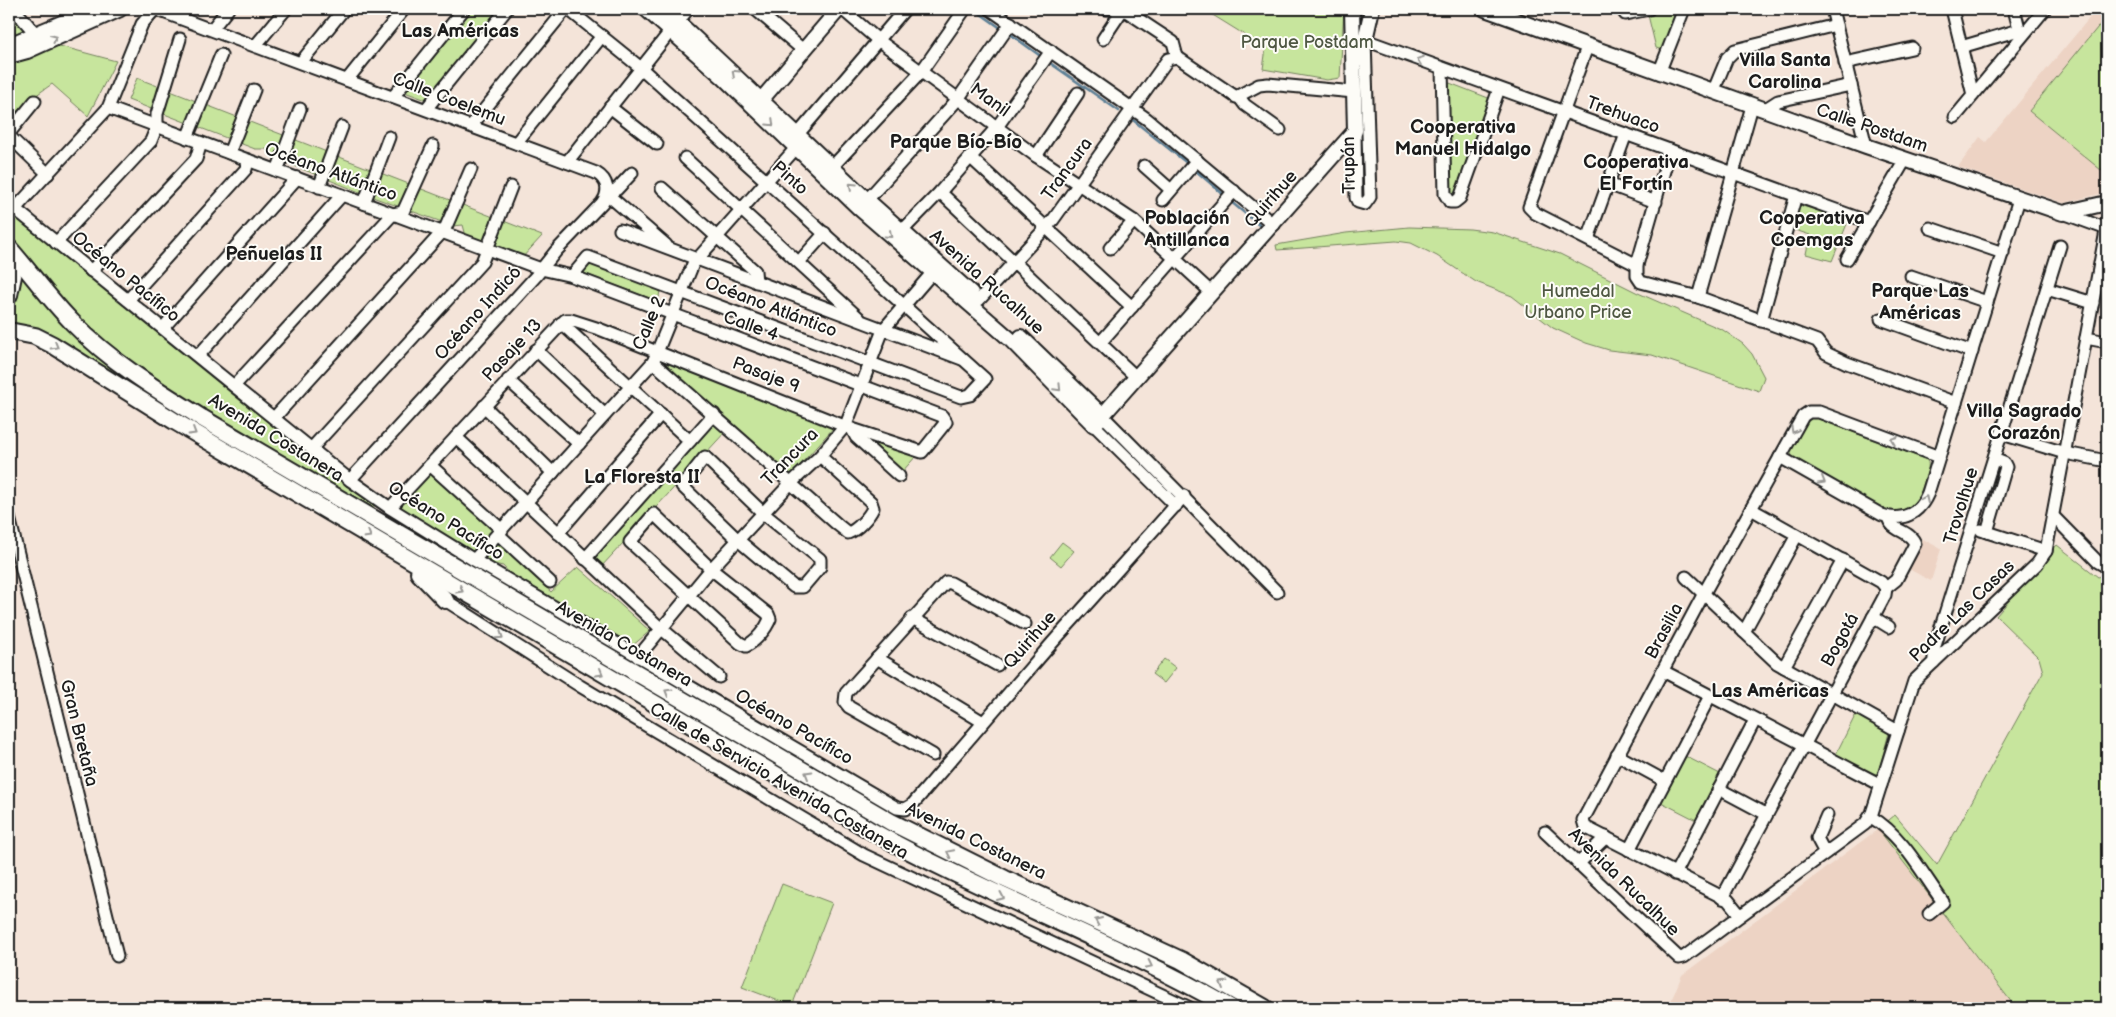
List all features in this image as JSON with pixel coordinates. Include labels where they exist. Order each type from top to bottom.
[{"type":"main road","name":"Avenida Costanera","points":[[9,248],[47,294],[87,336],[143,380],[202,418],[876,814],[1005,880],[1173,956],[1265,1008]]},
{"type":"main road","points":[[9,252],[13,276],[9,295]]},
{"type":"main road","name":"Avenida Costanera","points":[[9,331],[35,336],[53,345],[154,409],[875,834],[975,885],[1160,970],[1231,1008]]},
{"type":"main road","points":[[403,556],[445,600]]},
{"type":"street","points":[[14,9],[36,34]]},
{"type":"street","points":[[9,56],[27,51],[120,9]]},
{"type":"street","points":[[12,207],[48,174],[108,108],[142,24],[155,9]]},
{"type":"street","name":"Calle Coelemu","points":[[155,9],[256,45],[600,175],[605,181],[607,194],[672,250]]},
{"type":"street","name":"Calle Coelemu","points":[[175,9],[186,19]]},
{"type":"street","points":[[212,29],[228,9]]},
{"type":"street","points":[[256,45],[286,9]]},
{"type":"street","points":[[301,62],[344,9]]},
{"type":"street","points":[[347,80],[404,9]]},
{"type":"street","points":[[393,97],[464,9]]},
{"type":"street","points":[[426,109],[507,9]]},
{"type":"street","points":[[472,126],[567,9]]},
{"type":"street","name":"Pinto","points":[[567,9],[641,68],[968,362],[985,379],[965,398]]},
{"type":"street","name":"Avenida Rucalhue","points":[[646,9],[675,26],[762,99],[797,141],[832,167],[902,231],[936,269],[979,300],[1099,420],[1176,506]]},
{"type":"street","name":"Avenida Rucalhue","points":[[664,9],[675,26],[797,141],[1011,340],[1184,496],[1277,592]]},
{"type":"street","points":[[567,162],[688,9]]},
{"type":"street","points":[[755,9],[803,50]]},
{"type":"street","name":"Calle 2","points":[[474,560],[655,357],[696,259],[767,181],[878,40],[905,9]]},
{"type":"street","points":[[832,167],[921,72],[964,9]]},
{"type":"street","points":[[990,9],[1163,131],[1274,225]]},
{"type":"street","points":[[1106,9],[1115,9]]},
{"type":"street","points":[[1103,39],[1123,9],[1173,42],[1177,57],[1238,97],[1245,106],[1280,130]]},
{"type":"street","name":"Trupán","points":[[1352,9],[1356,198],[1358,202],[1365,204],[1370,197],[1365,40]]},
{"type":"street","name":"Trupán","points":[[1353,67],[1365,40],[1372,9]]},
{"type":"street","name":"Calle Postdam","points":[[1485,9],[1905,160],[2063,213]]},
{"type":"street","points":[[1625,14],[1649,9]]},
{"type":"street","points":[[1660,73],[1684,9]]},
{"type":"street","points":[[1952,9],[1973,95]]},
{"type":"street","points":[[2014,9],[2020,34]]},
{"type":"street","points":[[1955,117],[2020,34],[2045,9]]},
{"type":"street","points":[[9,45],[85,10]]},
{"type":"street","points":[[762,99],[836,10]]},
{"type":"street","name":"Manil","points":[[836,10],[1036,156],[1134,221],[1212,293]]},
{"type":"street","points":[[1836,10],[1836,25],[1866,146]]},
{"type":"street","points":[[867,200],[958,99],[1011,23]]},
{"type":"street","points":[[1713,92],[1727,58],[1735,50],[1836,25]]},
{"type":"street","points":[[1961,46],[2020,34]]},
{"type":"street","points":[[516,143],[602,36]]},
{"type":"street","points":[[56,243],[150,141],[157,126],[157,114],[180,39]]},
{"type":"street","name":"Trehuaco","points":[[1365,40],[1869,222]]},
{"type":"street","points":[[1587,47],[1529,207],[1536,213],[1637,265]]},
{"type":"street","points":[[1845,63],[1912,48]]},
{"type":"street","points":[[902,231],[940,192],[997,127],[1051,51]]},
{"type":"street","points":[[187,138],[221,55]]},
{"type":"street","name":"Trancura","points":[[979,300],[1046,228],[1168,59],[1177,57]]},
{"type":"street","points":[[1442,68],[1445,194],[1450,202],[1455,202],[1460,198],[1499,89]]},
{"type":"street","points":[[1238,97],[1259,85],[1268,84],[1354,92]]},
{"type":"street","points":[[1698,297],[1733,172],[1758,108],[1778,101],[1851,85]]},
{"type":"street","points":[[229,153],[254,90]]},
{"type":"street","points":[[1036,156],[1078,93]]},
{"type":"street","points":[[35,100],[9,134],[48,174]]},
{"type":"street","points":[[610,106],[657,144]]},
{"type":"street","name":"Océano Atlántico","points":[[108,108],[541,269]]},
{"type":"street","points":[[278,171],[300,109]]},
{"type":"street","points":[[319,187],[342,128]]},
{"type":"street","name":"Quirihue","points":[[1099,420],[1274,225],[1355,131]]},
{"type":"street","points":[[1588,239],[1626,134]]},
{"type":"street","points":[[364,203],[389,137]]},
{"type":"street","points":[[91,271],[196,159],[201,143]]},
{"type":"street","points":[[234,386],[393,214],[404,212],[433,146]]},
{"type":"street","points":[[1670,150],[1637,265],[1637,276],[1644,283],[1698,297],[1817,341],[1826,353],[1847,363],[1956,403]]},
{"type":"street","points":[[970,157],[1132,307]]},
{"type":"street","points":[[686,158],[864,322]]},
{"type":"street","points":[[128,300],[246,168],[248,160]]},
{"type":"street","points":[[1163,200],[1197,160]]},
{"type":"street","points":[[1847,259],[1905,160]]},
{"type":"street","points":[[1144,166],[1171,190]]},
{"type":"street","points":[[274,418],[445,229],[471,170]]},
{"type":"street","name":"Océano Indicó","points":[[350,480],[602,203],[607,194],[617,189],[632,173]]},
{"type":"street","points":[[163,328],[297,178]]},
{"type":"street","points":[[1608,184],[1656,202]]},
{"type":"street","points":[[312,448],[482,262],[511,186]]},
{"type":"street","points":[[662,188],[755,271],[756,282]]},
{"type":"street","points":[[1100,343],[1234,191]]},
{"type":"street","points":[[940,192],[1137,378]]},
{"type":"street","points":[[198,356],[342,195]]},
{"type":"street","points":[[1761,321],[1796,195]]},
{"type":"street","points":[[1780,457],[1888,517],[1904,517],[1921,507],[1928,494],[2019,199]]},
{"type":"street","points":[[2063,213],[2107,203]]},
{"type":"street","name":"Océano Pacífico","points":[[12,207],[350,480],[390,508],[638,657],[897,808],[905,809]]},
{"type":"street","points":[[1972,528],[2046,551],[2107,227],[2063,213]]},
{"type":"street","points":[[1110,248],[1134,221]]},
{"type":"street","points":[[1930,228],[2003,253]]},
{"type":"street","points":[[620,230],[968,362]]},
{"type":"street","points":[[799,262],[825,233]]},
{"type":"street","name":"Trovolhue","points":[[1934,662],[1934,649],[2060,246]]},
{"type":"street","name":"Océano Atlántico","points":[[572,276],[588,257],[965,398]]},
{"type":"street","name":"Calle 4","points":[[541,269],[572,276],[942,416],[946,422]]},
{"type":"street","name":"Trancura","points":[[638,657],[711,569],[790,484],[849,427],[860,386],[882,330],[936,269]]},
{"type":"street","points":[[1911,276],[1987,302]]},
{"type":"street","points":[[2047,289],[2093,303]]},
{"type":"street","points":[[1881,319],[1972,352]]},
{"type":"street","name":"Pasaje 9","points":[[561,323],[571,320],[655,357],[922,452],[946,422]]},
{"type":"street","name":"Pasaje 13","points":[[390,508],[561,323],[690,441]]},
{"type":"street","points":[[2086,338],[2107,342]]},
{"type":"street","points":[[536,350],[605,415]]},
{"type":"street","points":[[655,357],[790,484],[848,533],[853,531],[870,513],[873,508],[871,502],[820,456]]},
{"type":"street","points":[[508,380],[579,444]]},
{"type":"street","points":[[484,406],[553,473]]},
{"type":"street","name":"Brasilia","points":[[1606,837],[1583,824],[1617,755],[1704,593],[1801,419],[1812,411],[1939,457]]},
{"type":"street","points":[[558,533],[660,414]]},
{"type":"street","points":[[585,559],[714,414]]},
{"type":"street","points":[[849,427],[856,437],[899,476]]},
{"type":"street","points":[[2002,434],[2065,453],[2107,461]]},
{"type":"street","points":[[456,437],[585,559],[661,628],[719,677]]},
{"type":"street","points":[[705,457],[763,513],[820,559],[820,567],[803,586],[794,587],[738,540],[682,486],[705,457]]},
{"type":"street","points":[[1987,532],[2006,467],[2004,463],[1994,459]]},
{"type":"street","points":[[430,465],[550,582]]},
{"type":"street","name":"Quirihue","points":[[905,809],[912,805],[983,722],[1184,496]]},
{"type":"street","points":[[1751,509],[1881,582],[1886,588]]},
{"type":"street","points":[[654,514],[711,569],[768,614],[770,619],[753,643],[746,646],[688,598],[630,542],[654,514]]},
{"type":"street","points":[[2052,516],[2105,567]]},
{"type":"street","name":"Gran Bretaña","points":[[9,517],[117,956]]},
{"type":"street","name":"Bogotá","points":[[1722,898],[1885,595],[1886,588],[1896,580],[1915,544],[1913,538],[1890,524],[1888,517]]},
{"type":"street","points":[[1744,632],[1797,535]]},
{"type":"street","name":"Padre Las Casas","points":[[1679,958],[1684,957],[1865,824],[1871,816],[1913,684],[2036,564],[2046,551]]},
{"type":"street","points":[[1784,667],[1842,560]]},
{"type":"street","points":[[1686,577],[1784,667],[1898,730]]},
{"type":"street","name":"Quirihue","points":[[932,755],[850,707],[845,702],[846,693],[946,582],[1025,624]]},
{"type":"street","name":"Calle de Servicio Avenida Costanera","points":[[445,600],[580,686],[864,855],[1190,1008]]},
{"type":"street","points":[[1873,617],[1888,627]]},
{"type":"street","points":[[912,618],[997,665]]},
{"type":"street","points":[[877,658],[983,722]]},
{"type":"street","points":[[1663,671],[1881,785]]},
{"type":"street","points":[[1629,850],[1710,696]]},
{"type":"street","points":[[1674,874],[1756,720]]},
{"type":"street","points":[[1617,755],[1665,781]]},
{"type":"street","points":[[1719,789],[1766,814]]},
{"type":"street","points":[[1825,853],[1817,838],[1827,815]]},
{"type":"street","points":[[1871,816],[1884,825],[1896,838],[1943,902],[1929,914]]},
{"type":"street","name":"Avenida Rucalhue","points":[[1545,832],[1679,958]]},
{"type":"street","points":[[1578,864],[1606,837],[1722,898],[1723,906],[1736,918]]},
{"type":"shaded area","points":[[2097,9],[2107,9],[2107,192],[2064,203],[1958,167],[1980,137],[1986,142]]},
{"type":"shaded area","points":[[1923,539],[1941,549],[1931,581],[1907,568]]},
{"type":"shaded area","points":[[1878,829],[2016,1008],[1668,1008],[1682,975]]},
{"type":"green space","points":[[468,9],[502,9],[429,101],[402,91]]},
{"type":"green space","name":"Parque Postdam","points":[[1203,9],[1344,9],[1340,78],[1327,80],[1263,69],[1266,48]]},
{"type":"green space","points":[[1668,9],[1681,9],[1663,50],[1656,48],[1648,15]]},
{"type":"green space","points":[[9,10],[25,29],[9,37]]},
{"type":"green space","points":[[2107,16],[2107,162],[2101,170],[2029,111]]},
{"type":"green space","points":[[56,45],[116,61],[88,116],[52,84],[25,103],[9,119],[9,64]]},
{"type":"green space","points":[[137,78],[542,236],[521,259],[466,236],[463,225],[453,226],[367,195],[277,159],[266,149],[255,149],[128,100]]},
{"type":"green space","points":[[1447,82],[1491,99],[1457,197],[1451,197]]},
{"type":"green space","points":[[1795,204],[1849,219],[1832,261],[1806,254],[1810,235],[1789,228]]},
{"type":"green space","points":[[9,210],[374,506],[373,512],[175,395],[125,361],[63,305],[14,243],[9,235]]},
{"type":"green space","name":"Humedal Urbano Price","points":[[1409,227],[1470,229],[1493,232],[1560,254],[1638,293],[1723,330],[1743,344],[1752,354],[1764,377],[1759,391],[1652,355],[1609,350],[1586,343],[1553,328],[1512,296],[1476,282],[1437,256],[1411,243],[1396,241],[1277,250],[1276,245],[1346,233]]},
{"type":"green space","points":[[590,263],[660,288],[659,298],[652,299],[586,274],[582,271]]},
{"type":"green space","points":[[21,270],[70,328],[863,814],[861,819],[9,326]]},
{"type":"green space","points":[[656,355],[836,425],[791,475],[657,363]]},
{"type":"green space","points":[[1810,418],[1816,418],[1927,460],[1928,465],[1923,487],[1916,500],[1907,508],[1901,510],[1884,509],[1793,458],[1790,451]]},
{"type":"green space","points":[[716,420],[727,430],[601,567],[590,557]]},
{"type":"green space","points":[[871,442],[917,455],[901,473]]},
{"type":"green space","points":[[430,473],[494,530],[474,552],[400,508]]},
{"type":"green space","points":[[1062,542],[1074,551],[1061,566],[1050,557]]},
{"type":"green space","points":[[499,544],[551,592],[578,567],[650,631],[632,646],[511,575],[503,566],[489,563],[486,557]]},
{"type":"green space","points":[[2057,545],[2098,577],[2107,574],[2107,1008],[2016,1008],[1878,829],[1895,815],[1937,865],[2043,672],[2039,658],[1996,616]]},
{"type":"green space","points":[[1164,659],[1176,668],[1164,683],[1152,674]]},
{"type":"green space","points":[[1856,714],[1886,729],[1889,733],[1878,773],[1873,775],[1835,756]]},
{"type":"green space","points":[[1683,755],[1722,775],[1698,821],[1659,801]]},
{"type":"green space","points":[[782,884],[832,903],[792,1006],[742,987]]},
{"type":"waterway","points":[[974,9],[1002,29]]},
{"type":"waterway","points":[[1010,34],[1039,55]]},
{"type":"waterway","points":[[1050,63],[1119,111]]},
{"type":"waterway","points":[[1133,120],[1188,164]]},
{"type":"waterway","points":[[1195,170],[1224,195]]},
{"type":"waterway","points":[[1230,201],[1259,225]]},
{"type":"district","name":"Las Américas","points":[[460,31]]},
{"type":"district","name":"Villa Santa Carolina","points":[[1785,71]]},
{"type":"district","name":"Cooperativa Manuel Hidalgo","points":[[1463,138]]},
{"type":"district","name":"Parque Bío-Bío","points":[[956,142]]},
{"type":"district","name":"Cooperativa El Fortín","points":[[1636,173]]},
{"type":"district","name":"Población Antillanca","points":[[1187,229]]},
{"type":"district","name":"Cooperativa Coemgas","points":[[1812,229]]},
{"type":"district","name":"Peñuelas II","points":[[274,254]]},
{"type":"district","name":"Parque Las Américas","points":[[1920,302]]},
{"type":"district","name":"Villa Sagrado Corazón","points":[[2024,422]]},
{"type":"district","name":"La Floresta II","points":[[642,477]]},
{"type":"district","name":"Las Américas","points":[[1770,691]]}]
